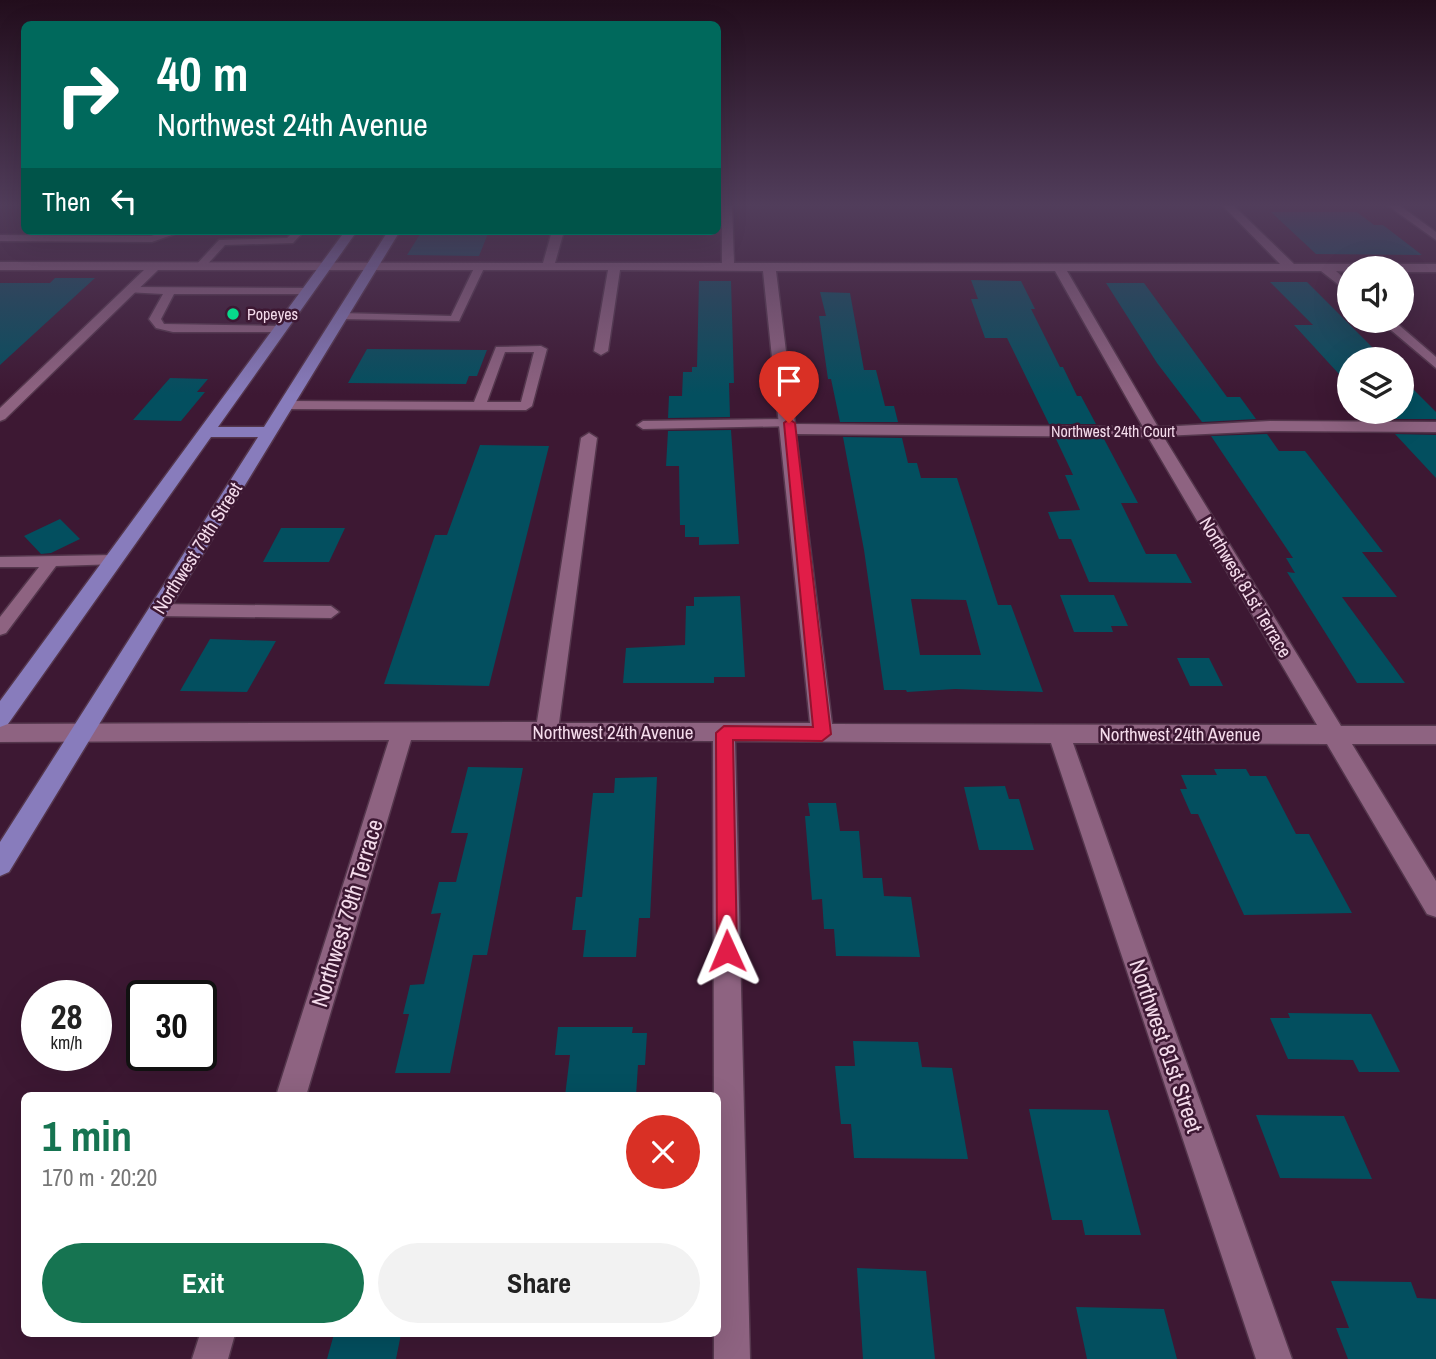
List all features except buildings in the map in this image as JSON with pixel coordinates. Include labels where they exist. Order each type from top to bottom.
[{"type":"main road","points":[[0,718],[324,268]]},
{"type":"main road","name":"Northwest 79th Street","points":[[0,864],[371,268]]},
{"type":"main road","points":[[206,432],[269,432]]},
{"type":"street","points":[[0,416],[152,268]]},
{"type":"street","points":[[601,351],[615,268]]},
{"type":"street","points":[[769,268],[790,426],[822,734]]},
{"type":"street","name":"Northwest 81st Terrace","points":[[1060,268],[1153,432],[1436,905]]},
{"type":"street","points":[[1400,333],[1436,364]]},
{"type":"street","name":"Northwest 24th Court","points":[[790,426],[1153,432],[1270,426],[1436,427]]},
{"type":"street","points":[[547,732],[589,438]]},
{"type":"street","name":"Northwest 24th Avenue","points":[[0,733],[403,731],[1436,735]]},
{"type":"street","name":"Northwest 79th Terrace","points":[[292,1092],[403,731]]},
{"type":"street","points":[[724,733],[732,1359]]},
{"type":"street","name":"Northwest 81st Street","points":[[1059,734],[1273,1359]]},
{"type":"street","points":[[210,1359],[217,1337]]},
{"type":"lane","points":[[341,316],[455,319],[479,268]]},
{"type":"lane","points":[[130,290],[308,291]]},
{"type":"lane","points":[[170,291],[155,319],[160,326],[173,329],[280,328]]},
{"type":"lane","points":[[286,405],[479,406],[526,406],[541,349],[500,349],[479,406]]},
{"type":"lane","name":"Northwest 24th Court","points":[[643,425],[790,426]]},
{"type":"lane","points":[[0,562],[114,560]]},
{"type":"lane","points":[[0,629],[52,561]]},
{"type":"lane","points":[[158,610],[331,612]]},
{"type":"place","name":"Popeyes","points":[[233,314]]},
{"type":"route","points":[[727,951],[724,733],[822,734],[789,423]]}]
